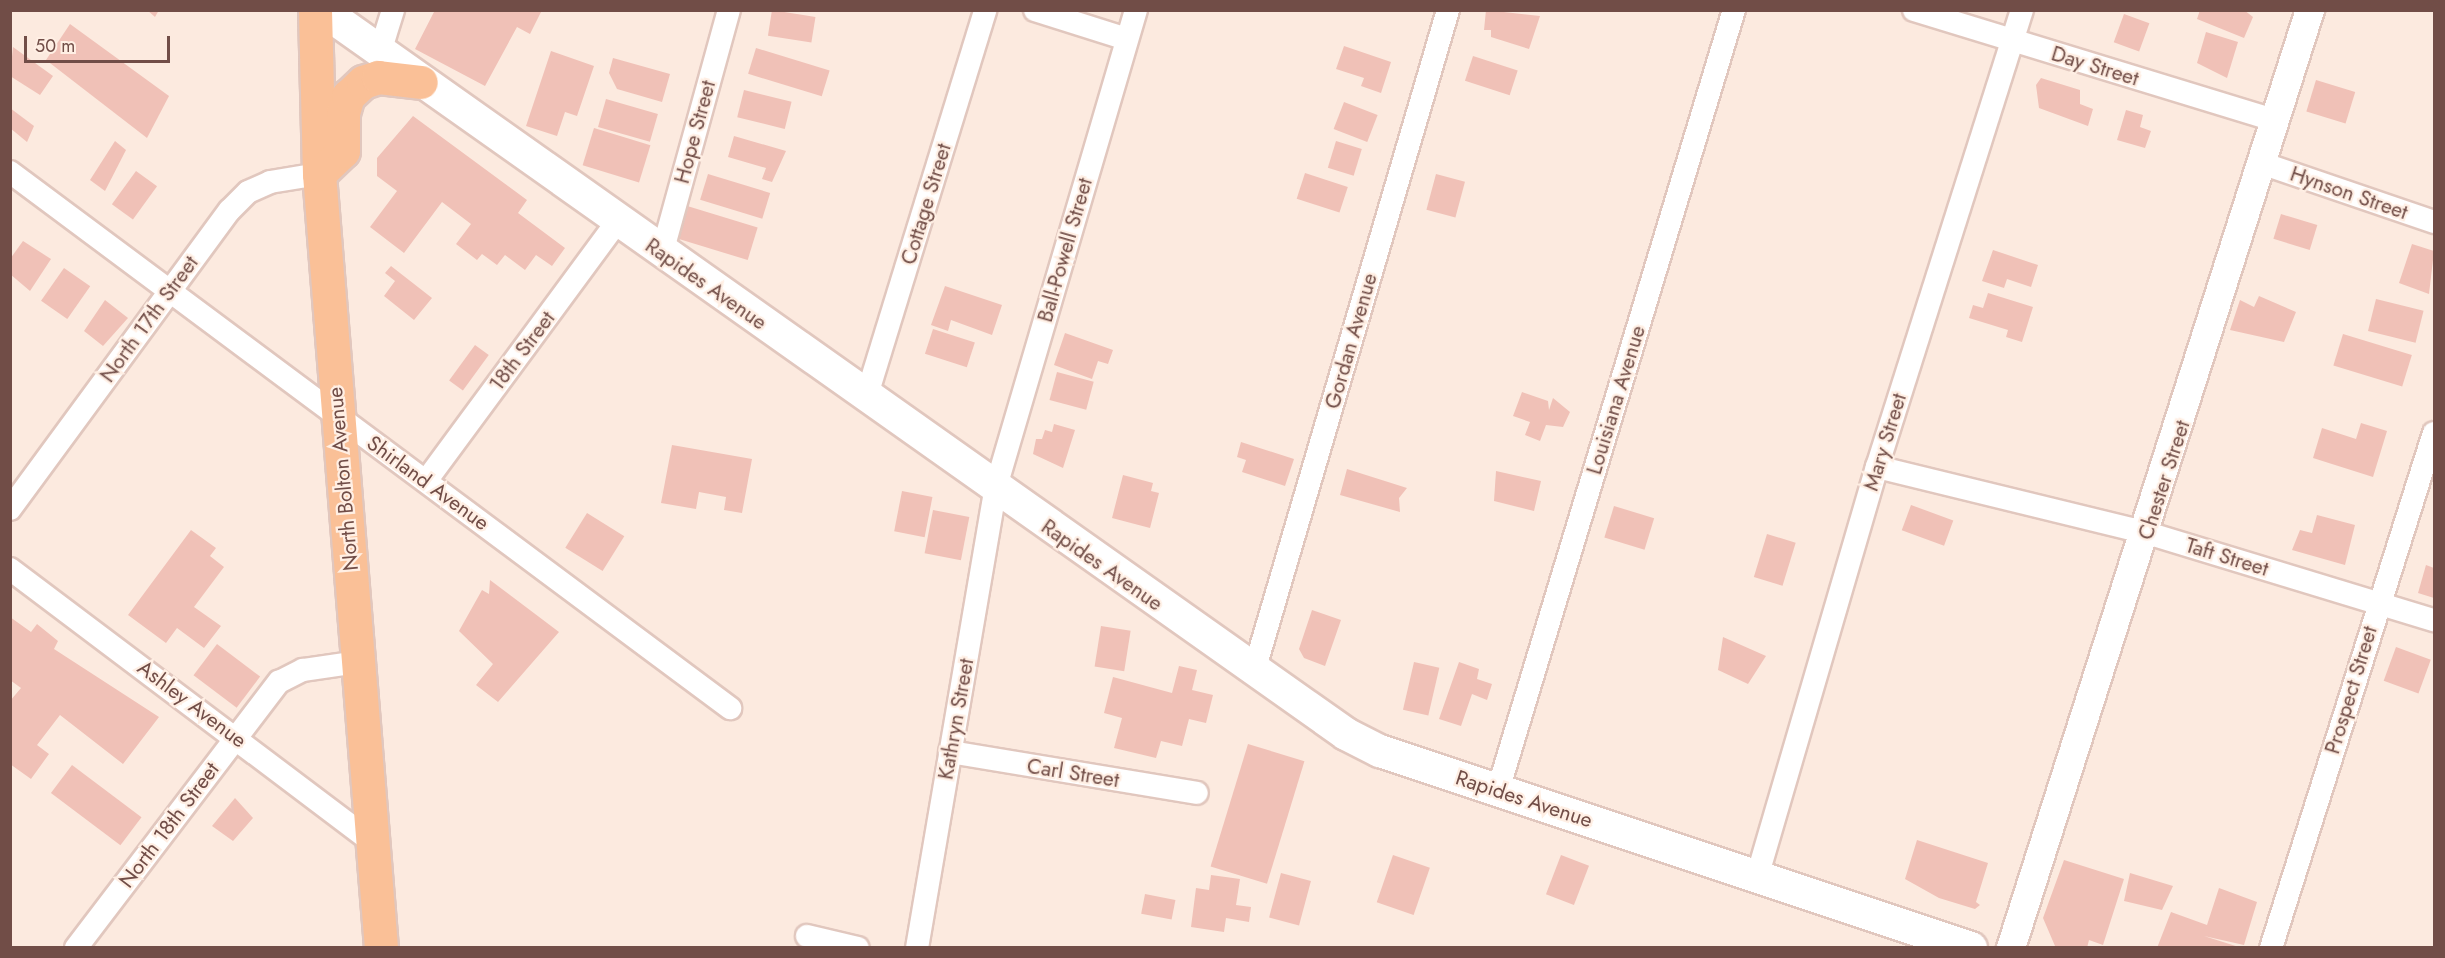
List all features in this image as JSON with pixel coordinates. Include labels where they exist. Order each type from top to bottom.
[{"type":"main road","name":"North Bolton Avenue","points":[[315,10],[319,174],[381,948]]},
{"type":"main road","name":"Rapides Avenue","points":[[322,10],[995,490],[1254,671],[1380,751],[1971,948]]},
{"type":"main road","points":[[319,174],[343,151],[343,113],[348,96],[363,82],[378,77],[422,82]]},
{"type":"street","points":[[380,52],[393,10]]},
{"type":"street","name":"Hope Street","points":[[662,253],[729,10]]},
{"type":"street","name":"Cottage Street","points":[[866,398],[986,10]]},
{"type":"street","points":[[1035,10],[1127,39]]},
{"type":"street","name":"Ball-Powell Street","points":[[995,490],[1136,10]]},
{"type":"street","name":"Gordan Avenue","points":[[1254,671],[1448,10]]},
{"type":"street","name":"Louisiana Avenue","points":[[1498,790],[1734,10]]},
{"type":"street","name":"Day Street","points":[[1914,10],[2276,120]]},
{"type":"street","name":"Mary Street","points":[[1757,877],[1877,467],[2022,10]]},
{"type":"street","name":"Chester Street","points":[[2011,948],[2147,533],[2264,164],[2310,10]]},
{"type":"street","name":"Hynson Street","points":[[2264,164],[2434,222]]},
{"type":"street","name":"Shirland Avenue","points":[[10,172],[730,708]]},
{"type":"street","name":"North 17th Street","points":[[10,509],[170,291],[248,192],[270,182],[319,174]]},
{"type":"street","name":"18th Street","points":[[426,481],[618,221]]},
{"type":"street","name":"Prospect Street","points":[[2271,948],[2378,604],[2434,434]]},
{"type":"street","name":"Taft Street","points":[[1877,467],[2147,533],[2434,620]]},
{"type":"street","name":"Kathryn Street","points":[[917,948],[995,490]]},
{"type":"street","name":"Ashley Avenue","points":[[10,569],[236,737],[372,842]]},
{"type":"street","name":"North 18th Street","points":[[76,948],[236,737],[285,678],[303,670],[358,662]]},
{"type":"street","name":"Carl Street","points":[[950,752],[1197,793]]},
{"type":"street","points":[[807,936],[858,948]]},
{"type":"building","points":[[147,10],[159,10],[155,17]]},
{"type":"building","points":[[435,10],[542,10],[530,34],[517,27],[485,86],[415,49]]},
{"type":"building","points":[[772,10],[815,17],[811,43],[768,36]]},
{"type":"building","points":[[1486,10],[1540,16],[1529,49],[1491,37],[1491,30],[1484,30]]},
{"type":"building","points":[[2200,10],[2244,10],[2253,17],[2244,38],[2197,19]]},
{"type":"building","points":[[2124,14],[2149,23],[2139,51],[2114,42]]},
{"type":"building","points":[[70,24],[169,96],[147,138],[46,60]]},
{"type":"building","points":[[2206,32],[2238,42],[2227,78],[2197,63]]},
{"type":"building","points":[[1344,46],[1391,62],[1381,93],[1361,86],[1364,78],[1336,69]]},
{"type":"building","points":[[13,47],[53,76],[40,95],[10,76]]},
{"type":"building","points":[[756,48],[830,71],[822,96],[748,74]]},
{"type":"building","points":[[551,51],[594,66],[577,116],[565,112],[557,136],[526,126]]},
{"type":"building","points":[[1473,56],[1518,71],[1510,95],[1465,81]]},
{"type":"building","points":[[613,58],[670,74],[662,102],[617,89],[609,73]]},
{"type":"building","points":[[2041,78],[2080,90],[2080,104],[2093,109],[2088,126],[2039,108],[2036,85]]},
{"type":"building","points":[[2316,80],[2355,92],[2346,124],[2306,112]]},
{"type":"building","points":[[744,90],[792,102],[785,129],[737,117]]},
{"type":"building","points":[[606,99],[658,114],[650,142],[598,127]]},
{"type":"building","points":[[1344,102],[1378,115],[1367,142],[1334,129]]},
{"type":"building","points":[[10,108],[34,126],[27,142],[10,128]]},
{"type":"building","points":[[2126,110],[2143,115],[2140,127],[2151,131],[2145,148],[2117,140]]},
{"type":"building","points":[[413,116],[527,200],[518,213],[565,248],[552,266],[536,255],[525,270],[505,255],[497,265],[482,254],[477,260],[456,244],[471,224],[442,202],[404,253],[370,227],[397,191],[377,176],[377,158]]},
{"type":"building","points":[[594,128],[650,145],[639,183],[583,165]]},
{"type":"building","points":[[734,136],[786,151],[772,182],[762,179],[766,168],[728,157]]},
{"type":"building","points":[[115,141],[126,150],[105,191],[90,180]]},
{"type":"building","points":[[1336,141],[1362,149],[1354,176],[1328,168]]},
{"type":"building","points":[[136,171],[157,186],[133,219],[112,204]]},
{"type":"building","points":[[1305,173],[1348,187],[1339,213],[1297,199]]},
{"type":"building","points":[[708,174],[770,193],[762,219],[700,200]]},
{"type":"building","points":[[1436,174],[1465,182],[1455,218],[1426,210]]},
{"type":"building","points":[[684,205],[758,228],[748,260],[674,238]]},
{"type":"building","points":[[2281,214],[2317,225],[2310,250],[2273,239]]},
{"type":"building","points":[[23,241],[51,259],[30,291],[10,274],[10,259]]},
{"type":"building","points":[[2412,244],[2434,251],[2429,294],[2399,283]]},
{"type":"building","points":[[1993,250],[2038,265],[2031,287],[2007,279],[2004,288],[1982,281]]},
{"type":"building","points":[[391,266],[432,298],[414,320],[384,296],[395,281],[385,273]]},
{"type":"building","points":[[64,268],[90,286],[67,319],[41,301]]},
{"type":"building","points":[[945,286],[1002,305],[992,335],[951,320],[948,331],[931,325]]},
{"type":"building","points":[[1988,293],[2033,307],[2022,342],[2006,337],[2008,330],[1969,318],[1973,305],[1983,308]]},
{"type":"building","points":[[2259,296],[2296,312],[2284,342],[2230,330],[2240,300],[2254,307]]},
{"type":"building","points":[[2376,299],[2424,311],[2416,343],[2368,331]]},
{"type":"building","points":[[105,300],[128,318],[103,346],[84,331]]},
{"type":"building","points":[[933,329],[975,343],[967,367],[925,354]]},
{"type":"building","points":[[1065,333],[1113,350],[1108,364],[1098,361],[1092,379],[1054,365]]},
{"type":"building","points":[[2343,334],[2412,355],[2402,387],[2333,366]]},
{"type":"building","points":[[475,345],[489,355],[463,391],[449,381]]},
{"type":"building","points":[[1057,372],[1094,382],[1086,410],[1049,400]]},
{"type":"building","points":[[1522,392],[1548,401],[1549,410],[1553,398],[1570,412],[1563,427],[1546,425],[1540,441],[1525,435],[1530,422],[1513,416]]},
{"type":"building","points":[[2361,423],[2387,431],[2373,477],[2313,458],[2322,428],[2356,439]]},
{"type":"building","points":[[1054,424],[1075,430],[1063,468],[1033,454],[1036,439],[1042,439],[1045,430],[1052,432]]},
{"type":"building","points":[[1241,442],[1294,459],[1285,486],[1242,472],[1246,460],[1237,457]]},
{"type":"building","points":[[672,445],[752,459],[742,513],[724,510],[726,497],[699,492],[696,509],[661,503]]},
{"type":"building","points":[[1347,469],[1407,488],[1399,498],[1400,512],[1340,495]]},
{"type":"building","points":[[1496,471],[1541,481],[1534,511],[1494,501]]},
{"type":"building","points":[[1123,475],[1153,483],[1151,491],[1159,493],[1150,528],[1112,518]]},
{"type":"building","points":[[902,491],[932,497],[925,537],[894,531]]},
{"type":"building","points":[[1911,505],[1953,520],[1944,546],[1902,530]]},
{"type":"building","points":[[1614,506],[1654,518],[1645,550],[1604,538]]},
{"type":"building","points":[[933,510],[969,517],[961,560],[925,553]]},
{"type":"building","points":[[587,513],[624,536],[603,571],[565,548]]},
{"type":"building","points":[[2317,515],[2355,525],[2345,565],[2292,550],[2300,530],[2312,533]]},
{"type":"building","points":[[191,530],[216,548],[210,556],[224,567],[194,607],[221,626],[204,648],[177,628],[166,643],[128,615]]},
{"type":"building","points":[[1767,534],[1796,543],[1783,586],[1754,577]]},
{"type":"building","points":[[2426,565],[2434,568],[2434,598],[2418,593]]},
{"type":"building","points":[[490,580],[559,632],[498,702],[476,685],[493,664],[459,631],[482,590],[489,594]]},
{"type":"building","points":[[1312,610],[1341,620],[1325,666],[1304,658],[1299,649]]},
{"type":"building","points":[[10,617],[31,632],[37,624],[58,641],[54,649],[159,717],[123,764],[60,715],[37,745],[49,754],[31,779],[10,764],[10,701],[21,688],[10,680]]},
{"type":"building","points":[[1101,626],[1131,631],[1124,671],[1095,666]]},
{"type":"building","points":[[1723,637],[1766,656],[1748,684],[1718,670]]},
{"type":"building","points":[[217,644],[260,676],[237,708],[194,675]]},
{"type":"building","points":[[2396,647],[2431,660],[2418,693],[2384,681]]},
{"type":"building","points":[[1414,662],[1439,668],[1428,716],[1403,710]]},
{"type":"building","points":[[1459,662],[1479,669],[1477,679],[1492,684],[1487,700],[1472,694],[1461,726],[1439,719]]},
{"type":"building","points":[[1179,666],[1197,670],[1192,690],[1213,695],[1206,723],[1189,719],[1182,746],[1161,741],[1156,758],[1114,748],[1122,718],[1104,713],[1113,677],[1172,693]]},
{"type":"building","points":[[1248,744],[1304,761],[1267,884],[1211,866]]},
{"type":"building","points":[[72,765],[141,817],[120,845],[51,793]]},
{"type":"building","points":[[235,798],[253,818],[233,841],[212,826]]},
{"type":"building","points":[[1917,840],[1988,863],[1976,902],[1980,905],[1975,909],[1939,898],[1905,879]]},
{"type":"building","points":[[1393,855],[1430,868],[1414,915],[1377,902]]},
{"type":"building","points":[[1561,855],[1589,866],[1574,905],[1546,894]]},
{"type":"building","points":[[2064,860],[2124,879],[2103,945],[2089,940],[2087,948],[2055,946],[2043,918]]},
{"type":"building","points":[[1281,873],[1311,881],[1299,925],[1269,917]]},
{"type":"building","points":[[2130,873],[2173,886],[2162,910],[2124,901]]},
{"type":"building","points":[[1211,875],[1240,879],[1236,905],[1251,907],[1249,922],[1226,918],[1224,932],[1191,927],[1196,888],[1209,890]]},
{"type":"building","points":[[2219,888],[2257,902],[2244,945],[2204,936],[2242,948],[2157,948],[2171,912],[2207,925]]},
{"type":"building","points":[[1145,894],[1175,900],[1172,920],[1141,914]]}]
